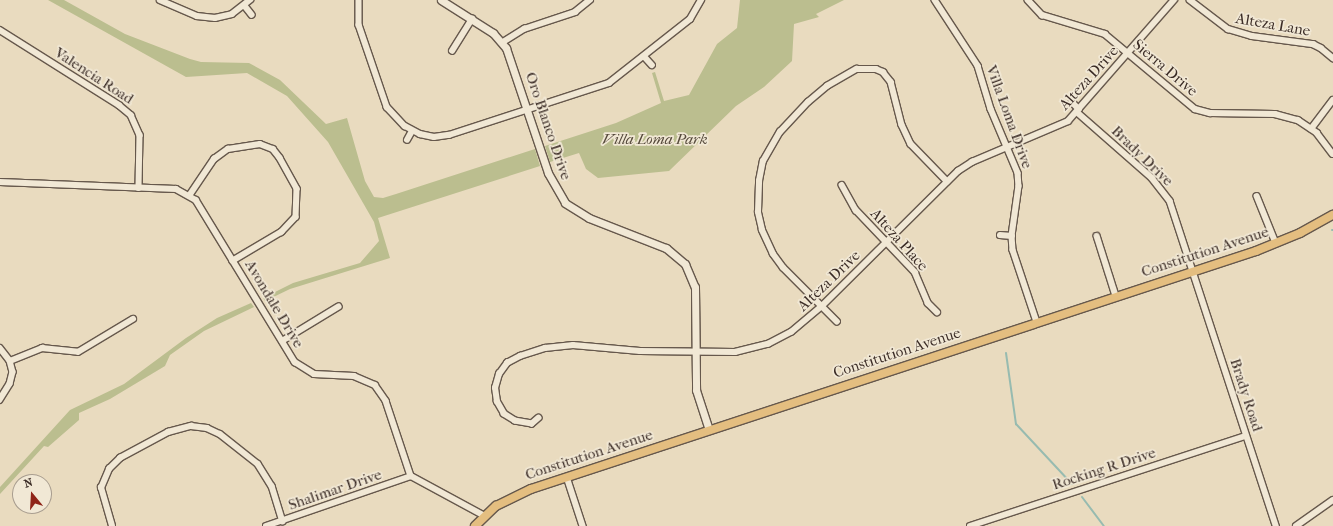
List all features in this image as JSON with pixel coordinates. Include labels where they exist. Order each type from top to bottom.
[{"type":"main road","name":"Constitution Avenue","points":[[475,526],[485,516],[518,493],[1193,272],[1276,243],[1333,215]]},
{"type":"street","points":[[160,0],[207,18],[224,17],[245,6],[250,0]]},
{"type":"street","points":[[359,0],[359,25],[384,101],[394,117],[412,130],[442,137],[609,83],[690,19],[701,0]]},
{"type":"street","points":[[441,0],[472,19],[503,42],[524,29],[575,12],[590,0]]},
{"type":"street","name":"Villa Loma Drive","points":[[935,0],[978,66],[1006,148],[1019,180],[1012,236],[1015,258],[1037,322]]},
{"type":"street","name":"Sierra Drive","points":[[1028,0],[1042,15],[1097,30],[1128,53],[1195,108],[1210,113],[1274,114],[1298,120],[1311,129],[1333,154]]},
{"type":"street","name":"Alteza Drive","points":[[539,418],[532,424],[515,421],[504,414],[497,402],[495,388],[499,374],[507,363],[520,356],[545,348],[574,345],[638,351],[735,352],[764,346],[791,332],[821,307],[947,181],[966,166],[1062,125],[1078,110],[1174,0]]},
{"type":"street","name":"Alteza Lane","points":[[1190,0],[1228,30],[1252,36],[1313,44],[1321,48],[1333,58]]},
{"type":"street","points":[[245,6],[252,15]]},
{"type":"street","points":[[452,52],[472,19]]},
{"type":"street","name":"Valencia Road","points":[[0,30],[119,105],[131,115],[140,135],[139,188]]},
{"type":"street","name":"Oro Blanco Drive","points":[[503,42],[512,63],[552,183],[565,203],[589,218],[666,248],[685,264],[695,288],[694,352],[696,390],[709,430]]},
{"type":"street","points":[[644,56],[652,65]]},
{"type":"street","points":[[837,322],[778,261],[765,238],[760,223],[758,191],[763,161],[780,132],[792,118],[827,86],[850,72],[864,68],[876,69],[883,72],[892,82],[902,125],[911,144],[947,181]]},
{"type":"street","points":[[1311,129],[1333,100]]},
{"type":"street","name":"Brady Drive","points":[[1072,102],[1078,110],[1165,191],[1193,272]]},
{"type":"street","points":[[407,140],[412,130]]},
{"type":"street","points":[[189,196],[214,159],[228,149],[260,144],[273,150],[280,158],[298,189],[296,217],[282,232],[233,261]]},
{"type":"street","name":"Avondale Drive","points":[[0,182],[176,189],[189,196],[200,204],[295,362],[307,371],[328,376],[354,376],[369,381],[379,389],[386,401],[411,476]]},
{"type":"street","name":"Alteza Place","points":[[842,184],[851,204],[915,272],[928,303],[938,312]]},
{"type":"street","points":[[1257,196],[1276,243]]},
{"type":"street","points":[[1000,235],[1012,236]]},
{"type":"street","points":[[1097,236],[1116,296]]},
{"type":"street","name":"Brady Road","points":[[1193,272],[1276,526]]},
{"type":"street","points":[[282,341],[338,307]]},
{"type":"street","points":[[10,361],[42,348],[78,352],[133,319]]},
{"type":"street","points":[[0,348],[10,361],[12,378],[0,400]]},
{"type":"street","points":[[112,526],[101,488],[108,469],[120,458],[168,432],[191,426],[207,428],[220,434],[258,464],[272,486],[283,521]]},
{"type":"street","name":"Rocking R Drive","points":[[970,526],[1246,436]]},
{"type":"street","points":[[411,476],[485,516]]},
{"type":"street","name":"Shalimar Drive","points":[[266,526],[411,476]]},
{"type":"street","points":[[567,477],[583,526]]},
{"type":"street","points":[[1296,526],[1333,500]]},
{"type":"green space","points":[[48,0],[64,0],[125,34],[190,59],[201,62],[249,63],[280,80],[326,124],[347,118],[365,181],[374,197],[383,198],[535,149],[540,166],[378,218],[390,258],[290,289],[265,301],[263,298],[293,283],[360,263],[379,241],[374,222],[328,142],[287,96],[247,73],[186,77]]},
{"type":"green space","name":"Villa Loma Park","points":[[740,0],[844,0],[816,14],[819,17],[794,24],[792,61],[764,87],[736,106],[669,171],[598,178],[586,169],[579,153],[550,162],[545,146],[616,123],[661,103],[652,73],[655,72],[664,101],[689,95],[717,44],[737,28]]},
{"type":"green space","points":[[251,303],[254,307],[204,331],[170,355],[165,366],[110,399],[79,413],[79,420],[48,447],[44,446],[18,474],[12,474],[12,481],[0,494],[0,487],[70,410],[124,384],[186,338],[217,318]]},
{"type":"waterway","points":[[1006,353],[1016,424],[1072,484]]},
{"type":"waterway","points":[[1082,497],[1104,526]]}]
